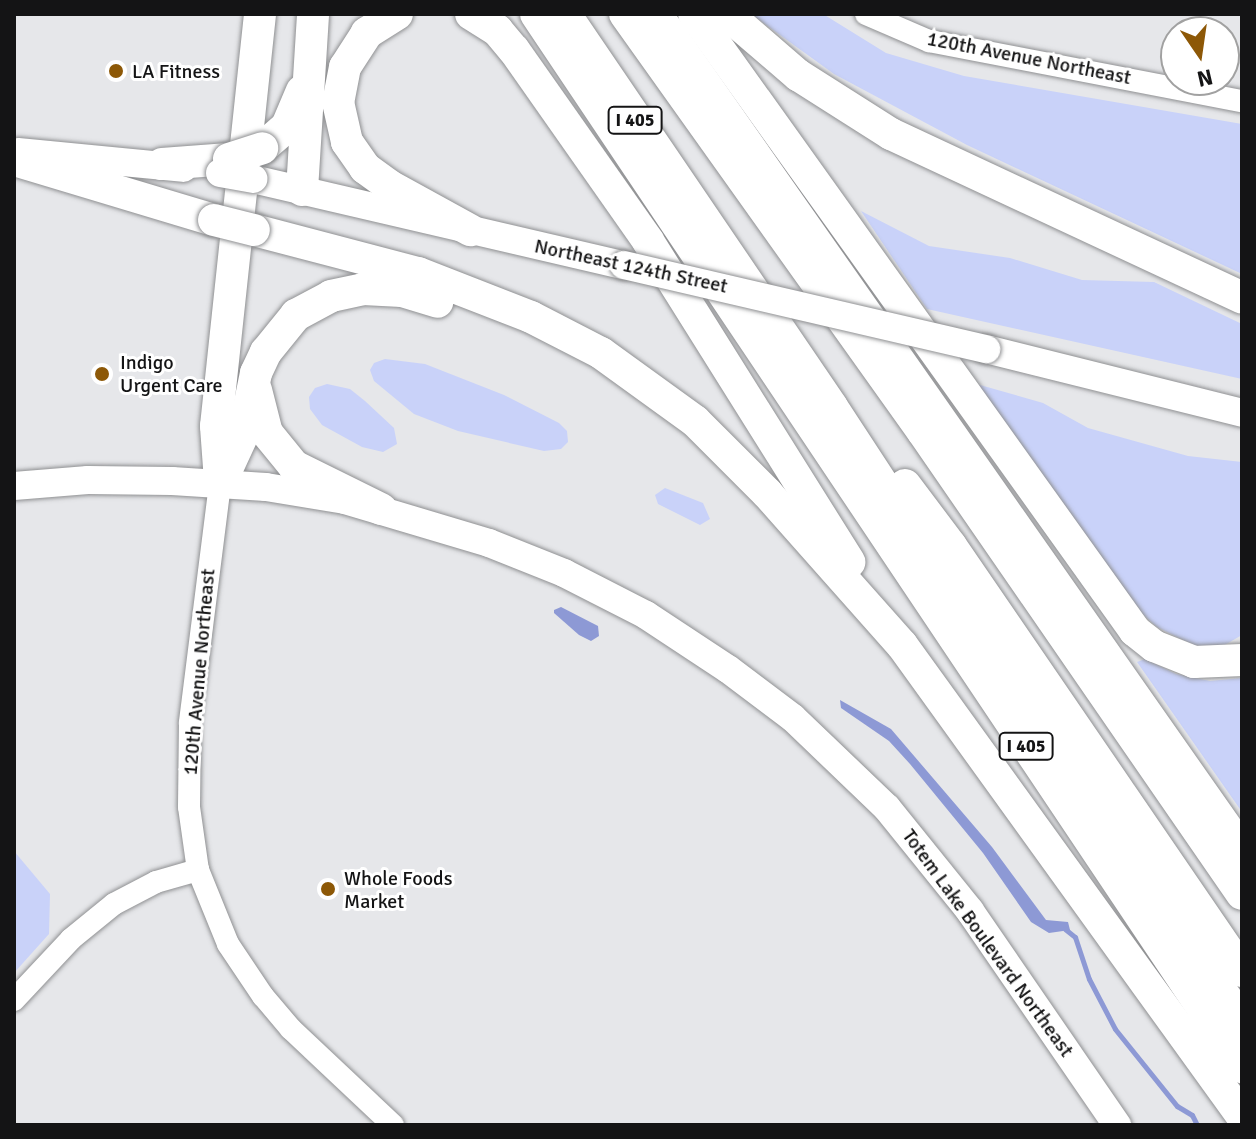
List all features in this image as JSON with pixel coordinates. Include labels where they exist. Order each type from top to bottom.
[{"type":"highway","points":[[220,484],[216,426],[260,14]]},
{"type":"highway","points":[[302,190],[313,14]]},
{"type":"highway","points":[[397,14],[367,33],[353,51],[340,86],[341,123],[347,142],[365,168],[388,185],[470,230]]},
{"type":"highway","points":[[471,14],[497,30],[514,50],[648,241],[902,645],[1242,1116]]},
{"type":"highway","name":"I 405","points":[[536,14],[1242,1067]]},
{"type":"highway","name":"I 405","points":[[565,14],[1242,1021]]},
{"type":"highway","name":"I 405","points":[[625,14],[923,432],[1242,894]]},
{"type":"highway","points":[[656,14],[1242,850]]},
{"type":"highway","points":[[694,14],[1135,631],[1154,646],[1194,662],[1242,660]]},
{"type":"highway","points":[[727,14],[798,75],[891,134],[1242,298]]},
{"type":"highway","points":[[162,164],[241,165],[287,126],[310,69]]},
{"type":"highway","points":[[14,160],[214,220],[418,273],[531,317],[601,353],[695,421],[767,493],[902,645]]},
{"type":"highway","points":[[220,484],[244,432],[256,373],[277,335],[313,304],[344,292],[363,289],[402,291],[486,320],[568,356],[636,396],[767,493]]},
{"type":"highway","points":[[256,373],[261,418],[284,457],[307,476],[381,509]]},
{"type":"highway","points":[[832,407],[880,452],[951,546],[1242,971]]},
{"type":"highway","points":[[923,432],[936,475],[1047,651],[1242,941]]},
{"type":"main road","points":[[14,152],[162,164]]},
{"type":"main road","name":"Northeast 124th Street","points":[[241,165],[302,190],[986,349],[1242,413]]},
{"type":"main road","name":"Totem Lake Boulevard Northeast","points":[[14,486],[115,479],[295,491],[381,509],[489,543],[564,573],[646,615],[728,669],[793,718],[859,778],[930,857],[1117,1125]]},
{"type":"street","name":"120th Avenue Northeast","points":[[866,14],[929,41],[1242,101]]},
{"type":"street","name":"120th Avenue Northeast","points":[[220,484],[190,723],[189,807],[198,870],[228,944],[263,996],[291,1029],[393,1125]]},
{"type":"street","points":[[14,1000],[71,939],[114,904],[156,882],[198,870]]},
{"type":"shaded area","points":[[751,14],[823,14],[886,53],[964,76],[1242,124],[1242,274],[967,145],[834,74]]},
{"type":"shaded area","points":[[861,211],[929,246],[1010,258],[1082,280],[1154,282],[1242,324],[1242,379],[927,309]]},
{"type":"shaded area","points":[[385,359],[425,364],[504,395],[559,423],[567,431],[568,442],[561,449],[544,451],[458,431],[414,414],[374,381],[370,370],[374,363]]},
{"type":"shaded area","points":[[973,383],[1043,403],[1088,428],[1188,456],[1242,462],[1242,635],[1216,650],[1193,645],[1157,627],[1125,599]]},
{"type":"shaded area","points":[[327,384],[350,389],[365,401],[394,428],[397,444],[383,452],[362,447],[322,425],[310,409],[309,397],[315,388]]},
{"type":"shaded area","points":[[665,488],[703,503],[710,519],[700,525],[658,504],[655,495]]},
{"type":"shaded area","points":[[561,607],[598,626],[599,636],[591,641],[579,635],[554,613]]},
{"type":"shaded area","points":[[1145,659],[1176,674],[1210,681],[1242,678],[1242,812],[1137,662]]},
{"type":"shaded area","points":[[840,700],[891,729],[992,847],[1046,920],[1068,922],[1070,930],[1049,933],[1031,922],[983,853],[910,764],[889,741],[841,708]]},
{"type":"shaded area","points":[[14,851],[50,894],[49,934],[14,973]]},
{"type":"waterway","points":[[1065,929],[1075,937],[1089,979],[1115,1029],[1177,1106],[1192,1115],[1197,1125]]},
{"type":"place","name":"LA Fitness","points":[[116,71]]},
{"type":"place","name":"Indigo Urgent Care","points":[[102,374]]},
{"type":"place","name":"Whole Foods Market","points":[[328,889]]}]
